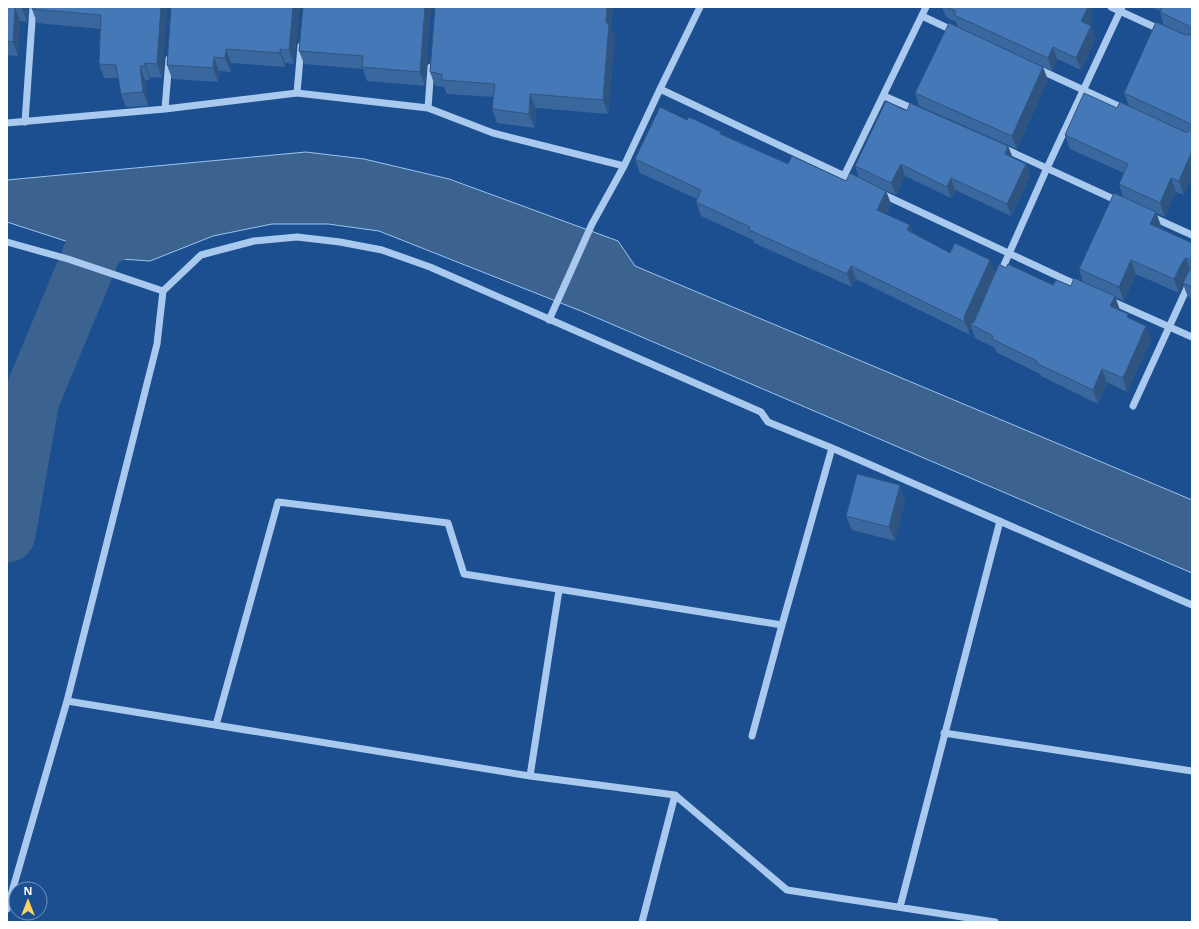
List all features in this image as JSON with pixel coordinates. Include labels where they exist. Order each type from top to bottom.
[{"type":"street","points":[[25,122],[34,7]]},
{"type":"street","points":[[549,320],[592,224],[624,166],[700,7]]},
{"type":"street","points":[[844,176],[926,7]]},
{"type":"street","points":[[1111,7],[1121,9],[1170,34]]},
{"type":"street","points":[[996,283],[1047,168],[1121,9]]},
{"type":"street","points":[[922,16],[964,35]]},
{"type":"street","points":[[297,94],[302,38]]},
{"type":"street","points":[[165,109],[169,54]]},
{"type":"street","points":[[428,108],[432,61]]},
{"type":"street","points":[[1034,68],[1134,114]]},
{"type":"street","points":[[660,89],[858,183]]},
{"type":"street","points":[[7,123],[165,109],[297,94],[428,108],[494,133],[624,166]]},
{"type":"street","points":[[884,96],[926,114]]},
{"type":"street","points":[[997,146],[1127,205]]},
{"type":"street","points":[[873,190],[1085,289]]},
{"type":"street","points":[[1141,212],[1192,235]]},
{"type":"street","points":[[7,909],[67,701],[158,344],[163,291],[201,255],[254,241],[297,237],[340,242],[382,250],[430,267],[761,412],[768,422],[832,448],[1192,604]]},
{"type":"street","points":[[7,242],[68,259],[163,291]]},
{"type":"street","points":[[1134,406],[1192,277]]},
{"type":"street","points":[[1099,295],[1192,337]]},
{"type":"street","points":[[752,736],[832,448]]},
{"type":"street","points":[[216,725],[278,502],[448,523],[464,574],[782,625]]},
{"type":"street","points":[[900,907],[1000,521]]},
{"type":"street","points":[[530,776],[559,590]]},
{"type":"street","points":[[67,701],[530,776],[675,795],[787,890],[995,922]]},
{"type":"street","points":[[944,733],[1192,771]]},
{"type":"street","points":[[642,922],[675,795]]},
{"type":"water","points":[[306,152],[364,159],[449,179],[618,241],[635,266],[1192,500],[1192,573],[581,311],[379,231],[328,224],[272,224],[213,236],[150,261],[121,259],[7,222],[7,180]]},
{"type":"building","points":[[7,7],[15,7],[13,42],[7,41]]},
{"type":"building","points":[[32,7],[161,7],[157,64],[145,63],[145,66],[140,66],[143,92],[121,94],[116,65],[99,64],[101,15],[32,9]]},
{"type":"building","points":[[171,7],[293,7],[289,50],[280,49],[280,53],[226,49],[225,58],[214,57],[213,68],[167,65]]},
{"type":"building","points":[[303,7],[425,7],[420,72],[362,67],[363,56],[299,51]]},
{"type":"building","points":[[435,7],[607,7],[606,23],[609,23],[603,100],[530,94],[529,114],[492,109],[495,84],[442,80],[442,74],[430,72]]},
{"type":"building","points":[[947,7],[1088,7],[1081,21],[1091,26],[1076,58],[1053,47],[1048,58],[954,15],[956,11]]},
{"type":"building","points":[[1162,7],[1192,7],[1192,32],[1189,26],[1160,12]]},
{"type":"building","points":[[1156,22],[1185,35],[1190,35],[1192,32],[1192,127],[1189,123],[1124,93]]},
{"type":"building","points":[[949,23],[1043,67],[1012,136],[915,93]]},
{"type":"building","points":[[1084,93],[1117,108],[1120,102],[1185,132],[1191,130],[1192,127],[1192,151],[1179,181],[1171,178],[1160,203],[1119,184],[1128,164],[1065,135]]},
{"type":"building","points":[[886,101],[907,111],[910,103],[1008,146],[1005,154],[1026,164],[1007,204],[951,178],[947,187],[901,164],[891,183],[855,166]]},
{"type":"building","points":[[660,107],[687,120],[689,117],[721,132],[720,134],[788,164],[792,156],[846,181],[850,173],[886,191],[877,210],[910,225],[907,230],[950,253],[955,243],[990,260],[964,317],[965,322],[851,266],[847,274],[749,230],[750,227],[696,202],[701,190],[635,159]]},
{"type":"building","points":[[1114,193],[1156,212],[1150,224],[1192,243],[1192,265],[1191,261],[1186,258],[1174,279],[1131,260],[1119,287],[1079,269]]},
{"type":"building","points":[[999,264],[1006,268],[1008,264],[1053,285],[1056,280],[1071,286],[1074,278],[1115,296],[1110,306],[1128,314],[1127,317],[1146,326],[1123,378],[1102,369],[1093,390],[1036,363],[1037,361],[992,339],[993,336],[970,324],[974,322]]},
{"type":"building","points":[[1192,265],[1192,287],[1183,283]]},
{"type":"building","points":[[857,474],[900,485],[889,527],[846,516]]},
{"type":"waterway","points":[[7,534],[31,399],[96,243],[131,223]]}]
